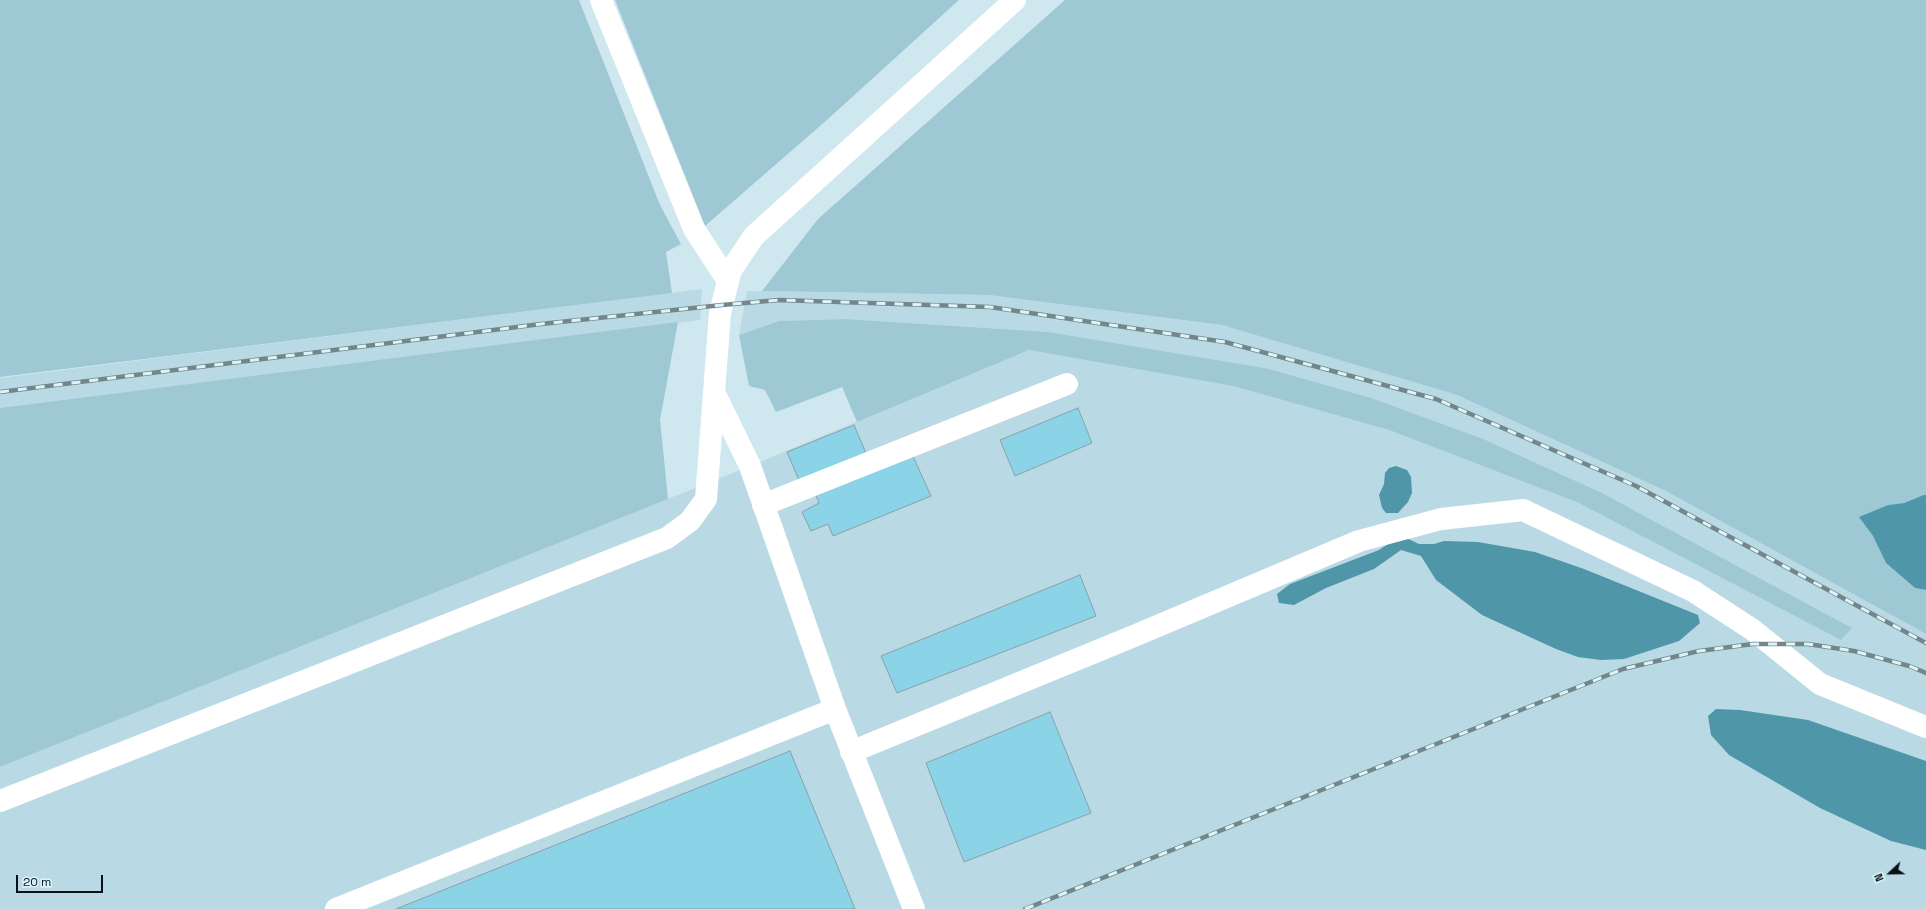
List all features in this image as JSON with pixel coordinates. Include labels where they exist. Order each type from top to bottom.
[{"type":"street","points":[[600,0],[694,230],[728,281]]},
{"type":"street","points":[[0,801],[667,538],[690,521],[706,499],[720,313],[731,270],[754,236],[1015,0]]},
{"type":"street","points":[[763,505],[1067,384]]},
{"type":"street","points":[[714,393],[750,466],[834,710],[914,909]]},
{"type":"street","points":[[851,752],[1134,636],[1358,541],[1441,519],[1523,510],[1694,590],[1753,630],[1820,684],[1926,728]]},
{"type":"street","points":[[336,909],[834,710]]},
{"type":"shaded area","points":[[0,0],[579,0],[660,205],[681,244],[666,252],[672,293],[0,377]]},
{"type":"shaded area","points":[[615,0],[959,0],[828,119],[705,226]]},
{"type":"shaded area","points":[[1065,0],[1926,0],[1926,495],[1904,503],[1888,505],[1860,517],[1873,536],[1886,563],[1915,588],[1926,590],[1926,634],[1666,491],[1457,395],[1222,325],[989,295],[762,291],[818,219]]},
{"type":"shaded area","points":[[702,289],[700,320],[0,408],[0,378]]},
{"type":"shaded area","points":[[747,291],[989,295],[1222,325],[1457,395],[1666,491],[1926,634],[1926,909],[0,909],[0,767],[750,466],[1029,350],[1233,386],[1389,430],[1579,503],[1852,628],[1602,493],[1265,368],[1049,332],[845,319],[779,321],[739,335]]},
{"type":"shaded area","points":[[845,319],[1049,332],[1265,368],[1371,398],[1483,439],[1602,493],[1852,628],[1841,640],[1579,503],[1389,430],[1233,386],[1029,350],[857,422],[842,387],[776,412],[765,390],[749,386],[739,335],[779,321]]},
{"type":"shaded area","points":[[678,322],[660,420],[668,499],[0,767],[0,408]]},
{"type":"shaded area","points":[[1396,466],[1407,470],[1411,477],[1412,493],[1408,502],[1398,513],[1386,513],[1382,508],[1379,495],[1384,484],[1385,473],[1389,468]]},
{"type":"shaded area","points":[[1926,495],[1926,590],[1915,588],[1886,563],[1873,536],[1859,517],[1888,505],[1904,503]]},
{"type":"shaded area","points":[[1404,537],[1419,544],[1434,544],[1444,541],[1478,542],[1535,552],[1584,569],[1698,615],[1700,623],[1679,641],[1624,659],[1601,660],[1578,657],[1556,649],[1482,615],[1436,580],[1421,556],[1401,550],[1374,569],[1326,588],[1294,605],[1279,603],[1277,594],[1290,584],[1379,550]]},
{"type":"shaded area","points":[[1716,709],[1740,710],[1808,720],[1926,761],[1926,850],[1891,841],[1820,808],[1729,755],[1711,735],[1708,716]]},
{"type":"building","points":[[1078,408],[1092,443],[1015,476],[1000,440]]},
{"type":"building","points":[[854,425],[868,458],[801,485],[787,452]]},
{"type":"building","points":[[912,454],[931,496],[833,536],[828,524],[811,531],[802,512],[819,503],[814,491]]},
{"type":"building","points":[[1080,575],[1096,616],[897,693],[881,656]]},
{"type":"building","points":[[1050,712],[1091,813],[964,862],[926,763]]},
{"type":"building","points":[[790,751],[855,909],[396,909]]},
{"type":"railway","points":[[0,392],[541,324],[779,300],[990,307],[1225,342],[1436,399],[1636,486],[1926,643]]},
{"type":"railway","points":[[1025,909],[1623,669],[1699,651],[1753,644],[1808,644],[1854,651],[1909,666],[1926,673]]}]
